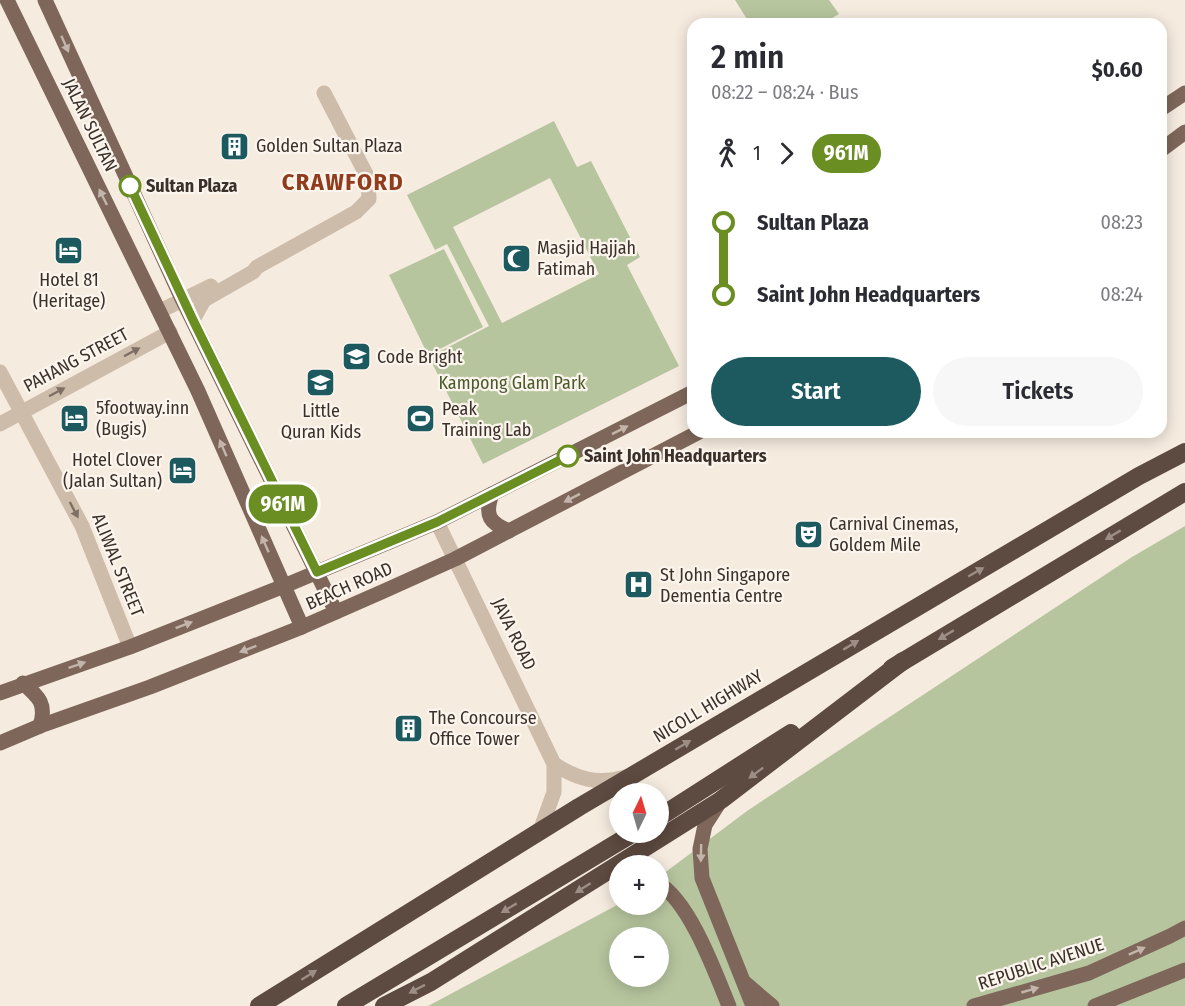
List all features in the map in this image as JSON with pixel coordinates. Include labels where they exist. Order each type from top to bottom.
[{"type":"highway","name":"NICOLL HIGHWAY","points":[[259,1006],[633,775],[1128,482],[1185,452]]},
{"type":"highway","points":[[669,811],[903,662],[1185,492]]},
{"type":"highway","points":[[637,855],[721,800],[903,662]]},
{"type":"highway","points":[[346,1006],[617,843]]},
{"type":"highway","points":[[384,1006],[431,982],[609,873]]},
{"type":"main road","name":"JALAN SULTAN","points":[[7,0],[170,332],[302,627]]},
{"type":"main road","name":"JALAN SULTAN","points":[[45,0],[183,301],[336,612]]},
{"type":"main road","points":[[1167,106],[1185,93]]},
{"type":"main road","points":[[1167,146],[1185,132]]},
{"type":"main road","name":"BEACH ROAD","points":[[0,693],[130,647],[437,522],[687,395]]},
{"type":"main road","name":"BEACH ROAD","points":[[0,743],[40,726],[150,687],[336,612],[455,559],[687,438]]},
{"type":"main road","points":[[492,494],[489,508],[492,520],[498,527],[509,531]]},
{"type":"main road","points":[[23,683],[41,700],[43,716],[40,726]]},
{"type":"main road","points":[[721,800],[705,825],[700,849],[702,878],[753,1006]]},
{"type":"main road","points":[[669,893],[679,901],[700,940],[729,1006]]},
{"type":"main road","name":"REPUBLIC AVENUE","points":[[974,1006],[1089,973],[1185,928]]},
{"type":"main road","points":[[1095,1006],[1185,970]]},
{"type":"main road","points":[[743,981],[772,1006]]},
{"type":"main road","points":[[720,986],[720,1006]]},
{"type":"street","points":[[193,320],[204,300],[253,272],[257,267],[356,212],[369,199],[368,178],[324,93]]},
{"type":"street","points":[[160,311],[249,266],[257,267]]},
{"type":"street","name":"PAHANG STREET","points":[[0,424],[170,332]]},
{"type":"street","name":"ALIWAL STREET","points":[[0,372],[82,526],[130,647]]},
{"type":"street","name":"JAVA ROAD","points":[[437,522],[554,764],[554,792],[540,831]]},
{"type":"street","points":[[554,764],[580,779],[615,780],[633,775]]},
{"type":"green space","points":[[735,0],[829,0],[839,14],[832,18],[746,18]]},
{"type":"green space","name":"Kampong Glam Park","points":[[554,121],[577,167],[591,161],[640,257],[627,265],[679,366],[483,464],[429,357],[489,326],[447,244],[435,250],[407,195]],"holes":[[[550,178],[599,274],[502,323],[453,227]]]},
{"type":"green space","points":[[444,249],[483,327],[428,355],[389,275]]},
{"type":"green space","points":[[1185,526],[1185,1006],[428,1006],[609,909],[609,915],[669,915],[669,870],[747,811],[1132,557]]},
{"type":"bus line","name":"961M","points":[[130,186],[317,572],[437,522],[568,456]]},
{"type":"place","name":"Golden Sultan Plaza","points":[[235,146]]},
{"type":"place","name":"Sultan Plaza","points":[[130,186]]},
{"type":"place","name":"Hotel 81 (Heritage)","points":[[69,251]]},
{"type":"place","name":"Masjid Hajjah Fatimah","points":[[516,258]]},
{"type":"place","name":"Code Bright","points":[[356,357]]},
{"type":"place","name":"Little Quran Kids","points":[[321,382]]},
{"type":"place","name":"5footway.inn (Bugis)","points":[[75,418]]},
{"type":"place","name":"Peak Training Lab","points":[[421,419]]},
{"type":"place","name":"Saint John Headquarters","points":[[568,456]]},
{"type":"place","name":"Hotel Clover (Jalan Sultan)","points":[[183,470]]},
{"type":"place","name":"Carnival Cinemas, Goldem Mile","points":[[808,534]]},
{"type":"place","name":"St John Singapore Dementia Centre","points":[[639,585]]},
{"type":"place","name":"The Concourse Office Tower","points":[[408,728]]},
{"type":"district","name":"CRAWFORD","points":[[343,182]]}]
